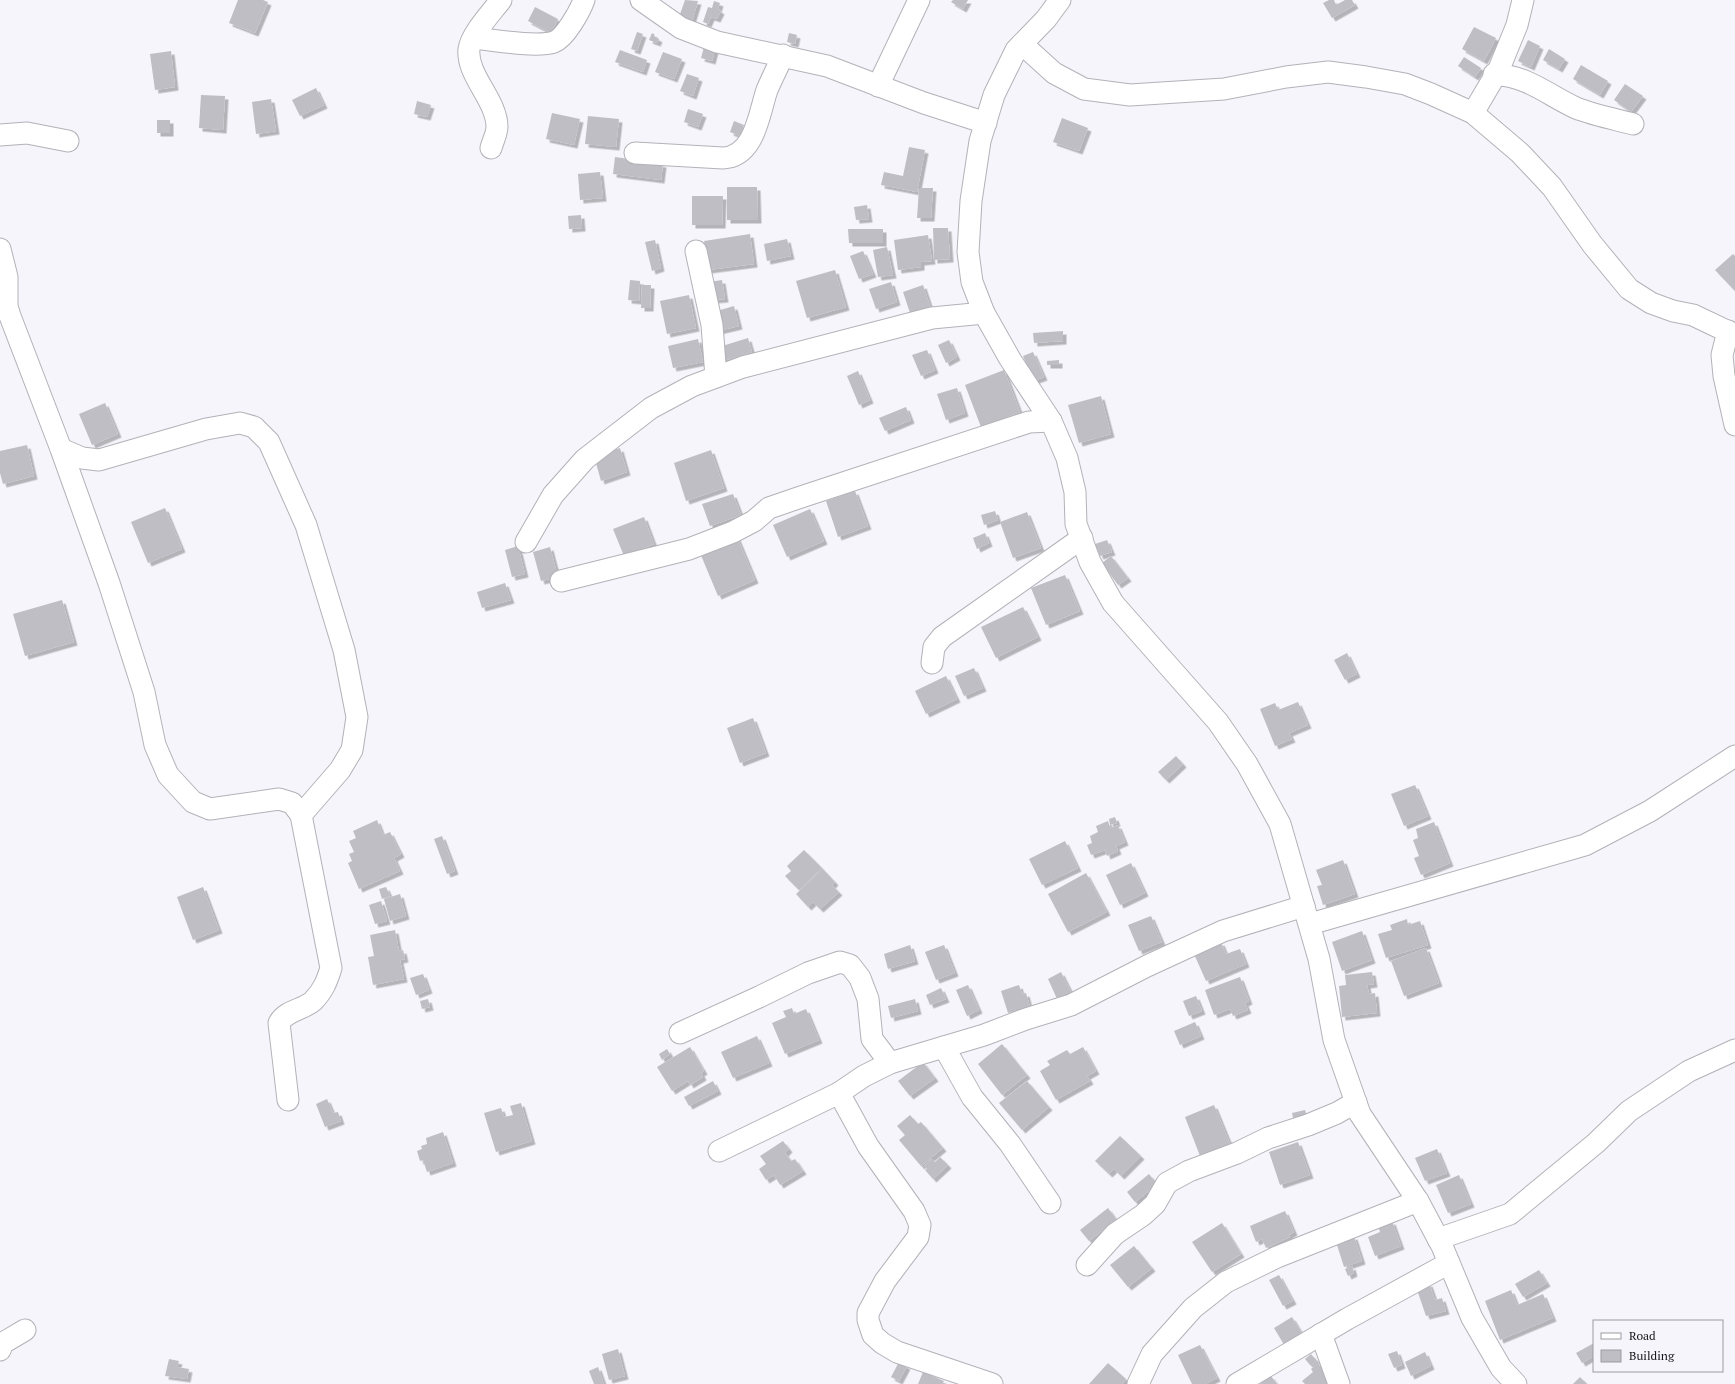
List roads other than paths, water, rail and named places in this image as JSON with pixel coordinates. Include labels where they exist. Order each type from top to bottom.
[{"type":"street","points":[[491,148],[497,127],[494,112],[471,64],[470,49],[474,38],[501,0]]},
{"type":"street","points":[[474,38],[515,43],[540,44],[554,42],[563,36],[584,0]]},
{"type":"street","points":[[641,0],[681,28],[717,42],[783,55],[827,66],[924,103],[986,123]]},
{"type":"street","points":[[878,86],[920,0]]},
{"type":"street","points":[[1060,0],[1046,19],[1016,50],[994,95],[980,142],[971,201],[968,252],[972,282],[984,313],[1010,358],[1051,421],[1067,458],[1074,492],[1076,524],[1090,562],[1113,603],[1218,722],[1247,764],[1280,824],[1319,959],[1334,1040],[1360,1114],[1418,1201],[1438,1239],[1472,1318],[1501,1368],[1516,1384]]},
{"type":"street","points":[[1473,113],[1494,74],[1499,69],[1517,25],[1523,0]]},
{"type":"street","points":[[1022,44],[1054,73],[1084,89],[1130,95],[1224,89],[1286,77],[1328,72],[1406,84],[1473,113],[1520,153],[1552,187],[1592,244],[1629,290],[1651,303],[1673,311],[1693,315],[1732,333],[1722,355],[1724,376],[1735,425]]},
{"type":"street","points":[[635,153],[723,158],[742,151],[753,134],[767,90],[783,55]]},
{"type":"street","points":[[1494,74],[1510,75],[1529,82],[1577,108],[1633,124]]},
{"type":"street","points":[[0,135],[27,133],[68,141]]},
{"type":"street","points":[[0,249],[7,277],[7,306],[10,316],[61,449],[131,647],[144,692],[155,745],[168,775],[193,802],[210,809],[279,799],[292,803],[301,815],[331,968],[325,986],[312,1002],[282,1017],[279,1023],[288,1100]]},
{"type":"street","points":[[696,251],[712,325],[716,377]]},
{"type":"street","points":[[526,542],[553,495],[585,459],[651,408],[692,386],[743,367],[932,318],[984,313]]},
{"type":"street","points":[[561,581],[689,549],[733,532],[754,521],[769,508],[1029,422],[1051,421]]},
{"type":"street","points":[[61,449],[82,458],[98,460],[206,429],[240,424],[254,427],[269,442],[306,525],[344,650],[357,717],[352,750],[340,770],[301,815]]},
{"type":"street","points":[[932,663],[934,647],[942,637],[1082,538]]},
{"type":"street","points":[[719,1151],[839,1093],[864,1076],[890,1063],[984,1036],[1026,1019],[1071,1006],[1147,966],[1223,931],[1307,915],[1585,844],[1650,811],[1735,756]]},
{"type":"street","points":[[680,1034],[808,973],[840,962],[850,965],[860,978],[868,999],[872,1039],[890,1063]]},
{"type":"street","points":[[944,1047],[972,1097],[1010,1144],[1050,1203]]},
{"type":"street","points":[[1438,1239],[1510,1214],[1596,1142],[1629,1111],[1689,1071],[1735,1050]]},
{"type":"street","points":[[839,1093],[868,1146],[914,1210],[920,1225],[918,1237],[885,1281],[870,1309],[868,1320],[873,1335],[882,1343],[897,1352],[992,1384]]},
{"type":"street","points":[[1087,1265],[1115,1234],[1143,1215],[1156,1204],[1167,1183],[1189,1171],[1236,1153],[1268,1138],[1308,1125],[1337,1113],[1356,1102]]},
{"type":"street","points":[[1138,1384],[1152,1354],[1193,1308],[1226,1282],[1277,1257],[1418,1201]]},
{"type":"street","points":[[1237,1384],[1321,1334],[1449,1264]]},
{"type":"street","points":[[0,1350],[3,1343],[25,1330]]},
{"type":"street","points":[[1321,1334],[1339,1384]]}]
